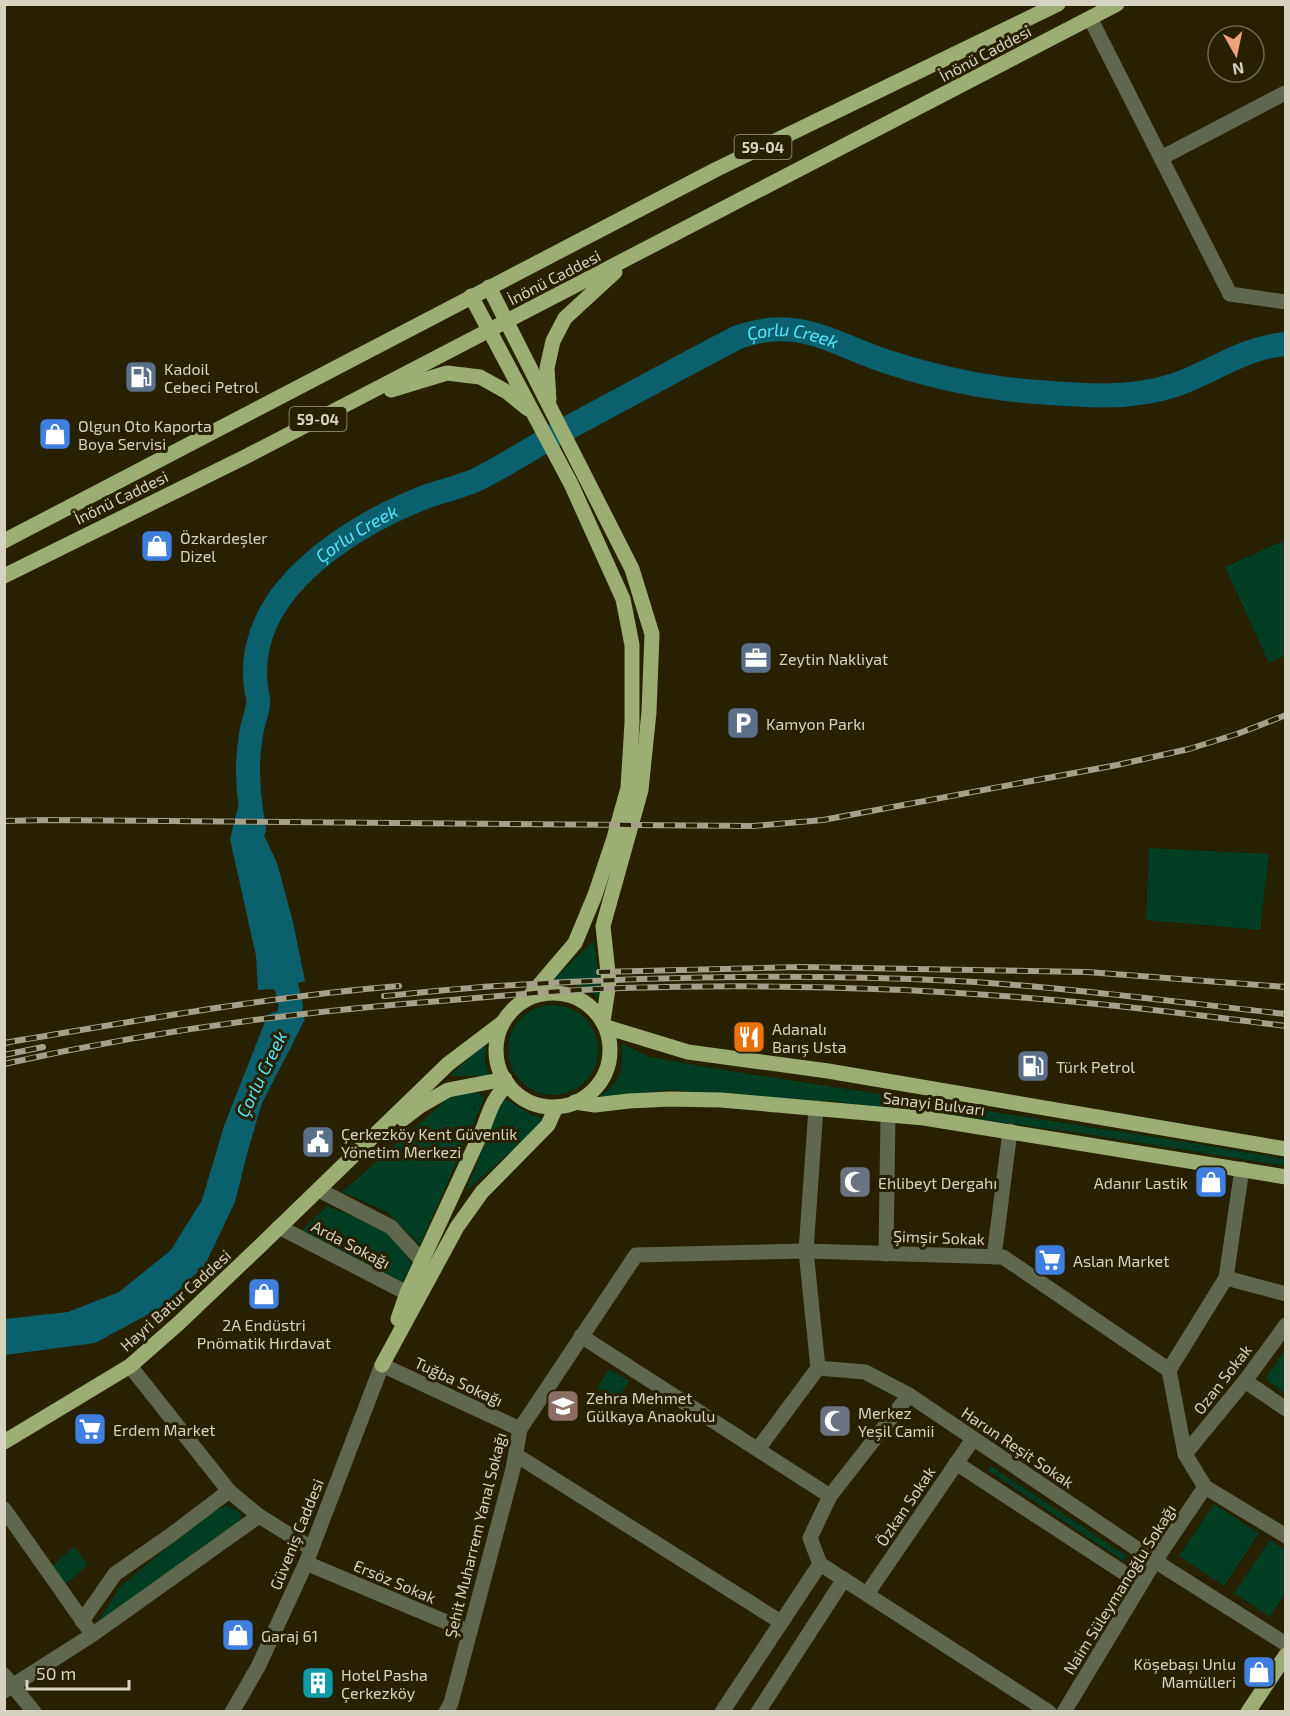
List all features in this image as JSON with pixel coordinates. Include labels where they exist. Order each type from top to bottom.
[{"type":"main road","name":"İnönü Caddesi","points":[[4,542],[717,169],[1058,4]]},
{"type":"main road","name":"İnönü Caddesi","points":[[4,576],[247,456],[1117,4]]},
{"type":"main road","points":[[549,406],[548,368],[553,341],[566,318],[629,259]]},
{"type":"main road","points":[[489,287],[549,406],[623,599],[632,645],[632,723],[628,788],[595,895],[575,943],[528,999]]},
{"type":"main road","points":[[471,296],[534,414],[632,569],[652,634],[649,712],[641,790],[603,926],[609,982],[605,1025]]},
{"type":"main road","points":[[353,401],[447,373],[480,376],[507,392],[534,414]]},
{"type":"main road","points":[[546,993],[564,994],[582,1000],[596,1012],[605,1025],[611,1046],[609,1064],[601,1081],[588,1095],[575,1102],[556,1107],[539,1105],[524,1099],[506,1082],[501,1073],[496,1057],[497,1040],[502,1023],[512,1009],[528,999],[546,993]]},
{"type":"main road","name":"Hayri Batur Caddesi","points":[[4,1442],[130,1366],[179,1323],[448,1064],[502,1023]]},
{"type":"main road","name":"Sanayi Bulvarı","points":[[605,1025],[688,1052],[839,1073],[1286,1149]]},
{"type":"main road","name":"Hayri Batur Caddesi","points":[[350,1159],[420,1106],[448,1090],[506,1082]]},
{"type":"main road","name":"Güveniş Caddesi","points":[[382,1365],[407,1293],[483,1129],[492,1101],[506,1082]]},
{"type":"main road","name":"Sanayi Bulvarı","points":[[575,1102],[595,1105],[660,1100],[721,1100],[888,1114],[1010,1131],[1286,1177]]},
{"type":"main road","name":"Güveniş Caddesi","points":[[382,1365],[457,1227],[482,1192],[548,1125],[556,1107]]},
{"type":"main road","points":[[1248,1712],[1286,1654]]},
{"type":"street","points":[[1090,18],[1230,294],[1286,302]]},
{"type":"street","points":[[1161,158],[1285,93]]},
{"type":"street","points":[[758,1449],[818,1368],[806,1251],[816,1108]]},
{"type":"street","points":[[886,1254],[888,1114]]},
{"type":"street","points":[[994,1257],[1010,1131]]},
{"type":"street","points":[[1242,1169],[1226,1278],[1169,1370],[1185,1454],[1205,1486],[1286,1536]]},
{"type":"street","points":[[319,1190],[391,1227],[422,1261]]},
{"type":"street","name":"Arda Sokağı","points":[[279,1227],[407,1293]]},
{"type":"street","name":"Şimşir Sokak","points":[[636,1255],[806,1251],[1003,1257],[1169,1370]]},
{"type":"street","name":"Şehit Muharrem Yanal Sokağı","points":[[453,1709],[470,1632],[516,1455],[520,1429],[636,1255]]},
{"type":"street","points":[[1226,1278],[1286,1294]]},
{"type":"street","name":"Ozan Sokak","points":[[1185,1454],[1245,1382],[1286,1325]]},
{"type":"street","points":[[581,1336],[830,1496]]},
{"type":"street","name":"Tuğba Sokağı","points":[[382,1365],[520,1429]]},
{"type":"street","name":"Güveniş Caddesi","points":[[232,1712],[258,1667],[306,1563],[382,1365]]},
{"type":"street","points":[[130,1366],[229,1491],[259,1516],[311,1548]]},
{"type":"street","name":"Harun Reşit Sokak","points":[[818,1368],[865,1372],[909,1395],[1155,1561],[1286,1644]]},
{"type":"street","points":[[1245,1382],[1286,1409]]},
{"type":"street","points":[[909,1395],[830,1496],[810,1538],[820,1564],[1049,1712]]},
{"type":"street","name":"Özkan Sokak","points":[[867,1594],[973,1439]]},
{"type":"street","points":[[516,1455],[781,1622]]},
{"type":"street","points":[[956,1463],[1141,1584]]},
{"type":"street","name":"Naim Süleymanoğlu Sokağı","points":[[1064,1712],[1155,1561],[1205,1486]]},
{"type":"street","points":[[82,1621],[115,1574],[229,1491]]},
{"type":"street","points":[[4,1509],[92,1635]]},
{"type":"street","points":[[28,1709],[7,1684],[92,1635],[259,1516]]},
{"type":"street","name":"Ersöz Sokak","points":[[306,1563],[470,1632]]},
{"type":"street","points":[[728,1710],[781,1622],[820,1564]]},
{"type":"street","points":[[758,1712],[844,1579]]},
{"type":"green space","points":[[1285,540],[1285,656],[1269,663],[1225,567]]},
{"type":"green space","points":[[1149,848],[1269,854],[1260,930],[1146,920]]},
{"type":"green space","points":[[594,941],[601,999],[578,986],[552,980]]},
{"type":"green space","points":[[553,1005],[570,1008],[585,1018],[595,1033],[598,1050],[595,1067],[585,1082],[570,1092],[553,1095],[536,1092],[521,1082],[511,1067],[508,1050],[511,1033],[521,1018],[536,1008]]},
{"type":"green space","points":[[486,1043],[485,1062],[489,1076],[449,1076]]},
{"type":"green space","points":[[622,1044],[650,1057],[1205,1145],[1285,1159],[1285,1166],[1080,1133],[838,1102],[670,1090],[596,1099],[611,1088],[619,1076]]},
{"type":"green space","points":[[460,1093],[480,1093],[484,1099],[420,1245],[387,1212],[342,1192],[446,1100]]},
{"type":"green space","points":[[503,1097],[531,1115],[547,1119],[466,1191]]},
{"type":"green space","points":[[327,1206],[383,1228],[397,1242],[412,1264],[402,1283],[299,1233]]},
{"type":"green space","points":[[1285,1349],[1285,1393],[1265,1379]]},
{"type":"green space","points":[[609,1369],[629,1381],[617,1400],[597,1388]]},
{"type":"green space","points":[[991,1466],[1127,1556],[1123,1561],[988,1470]]},
{"type":"green space","points":[[1214,1504],[1259,1533],[1224,1586],[1179,1556]]},
{"type":"green space","points":[[227,1505],[240,1513],[242,1518],[231,1529],[103,1623],[99,1620],[120,1587],[216,1510]]},
{"type":"green space","points":[[1270,1540],[1286,1550],[1285,1594],[1270,1617],[1234,1593]]},
{"type":"green space","points":[[74,1547],[88,1565],[66,1584],[52,1566]]},
{"type":"water","points":[[244,796],[253,799],[251,807],[277,863],[293,922],[305,981],[278,989],[258,990],[256,956],[230,839],[240,799]]},
{"type":"water","points":[[286,1010],[303,1015],[305,1019],[262,1103],[235,1202],[205,1265],[160,1308],[95,1343],[5,1355],[5,1319],[68,1312],[119,1292],[171,1250],[202,1200],[224,1126],[268,1014]]},
{"type":"waterway","name":"Çorlu Creek","points":[[254,829],[248,770],[249,747],[258,702],[255,676],[257,651],[267,620],[282,596],[301,574],[348,536],[374,521],[425,497],[480,478],[738,337],[780,329],[799,331],[834,341],[891,363],[958,381],[1025,391],[1101,396],[1138,393],[1175,385],[1242,355],[1286,344]]},
{"type":"waterway","name":"Çorlu Creek","points":[[279,954],[291,1006],[280,1043]]},
{"type":"railway","points":[[4,821],[753,826],[823,820],[1117,765],[1189,749],[1286,715]]},
{"type":"railway","points":[[599,972],[800,967],[1087,972],[1286,987]]},
{"type":"railway","points":[[384,996],[466,988],[625,980],[846,977],[1038,987],[1286,1014]]},
{"type":"railway","points":[[4,1043],[250,1003],[399,986]]},
{"type":"railway","points":[[4,1064],[112,1042],[276,1017],[385,1006],[621,988],[726,986],[884,989],[1102,1004],[1286,1026]]},
{"type":"railway","points":[[4,1055],[43,1047]]},
{"type":"place","name":"Kadoil Cebeci Petrol","points":[[141,377]]},
{"type":"place","name":"Olgun Oto Kaporta Boya Servisi","points":[[55,434]]},
{"type":"place","name":"Özkardeşler Dizel","points":[[157,546]]},
{"type":"place","name":"Zeytin Nakliyat","points":[[756,658]]},
{"type":"place","name":"Kamyon Parkı","points":[[743,723]]},
{"type":"place","name":"Adanalı Barış Usta","points":[[749,1037]]},
{"type":"place","name":"Türk Petrol","points":[[1033,1066]]},
{"type":"place","name":"Çerkezköy Kent Güvenlik Yönetim Merkezi","points":[[318,1142]]},
{"type":"place","name":"Ehlibeyt Dergahı","points":[[855,1182]]},
{"type":"place","name":"Adanır Lastik","points":[[1211,1182]]},
{"type":"place","name":"Aslan Market","points":[[1050,1260]]},
{"type":"place","name":"2A Endüstri Pnömatik Hırdavat","points":[[264,1294]]},
{"type":"place","name":"Zehra Mehmet Gülkaya Anaokulu","points":[[563,1406]]},
{"type":"place","name":"Merkez Yeşil Camii","points":[[835,1421]]},
{"type":"place","name":"Erdem Market","points":[[90,1429]]},
{"type":"place","name":"Garaj 61","points":[[238,1635]]},
{"type":"place","name":"Köşebaşı Unlu Mamülleri","points":[[1259,1672]]},
{"type":"place","name":"Hotel Pasha Çerkezköy","points":[[318,1683]]}]
